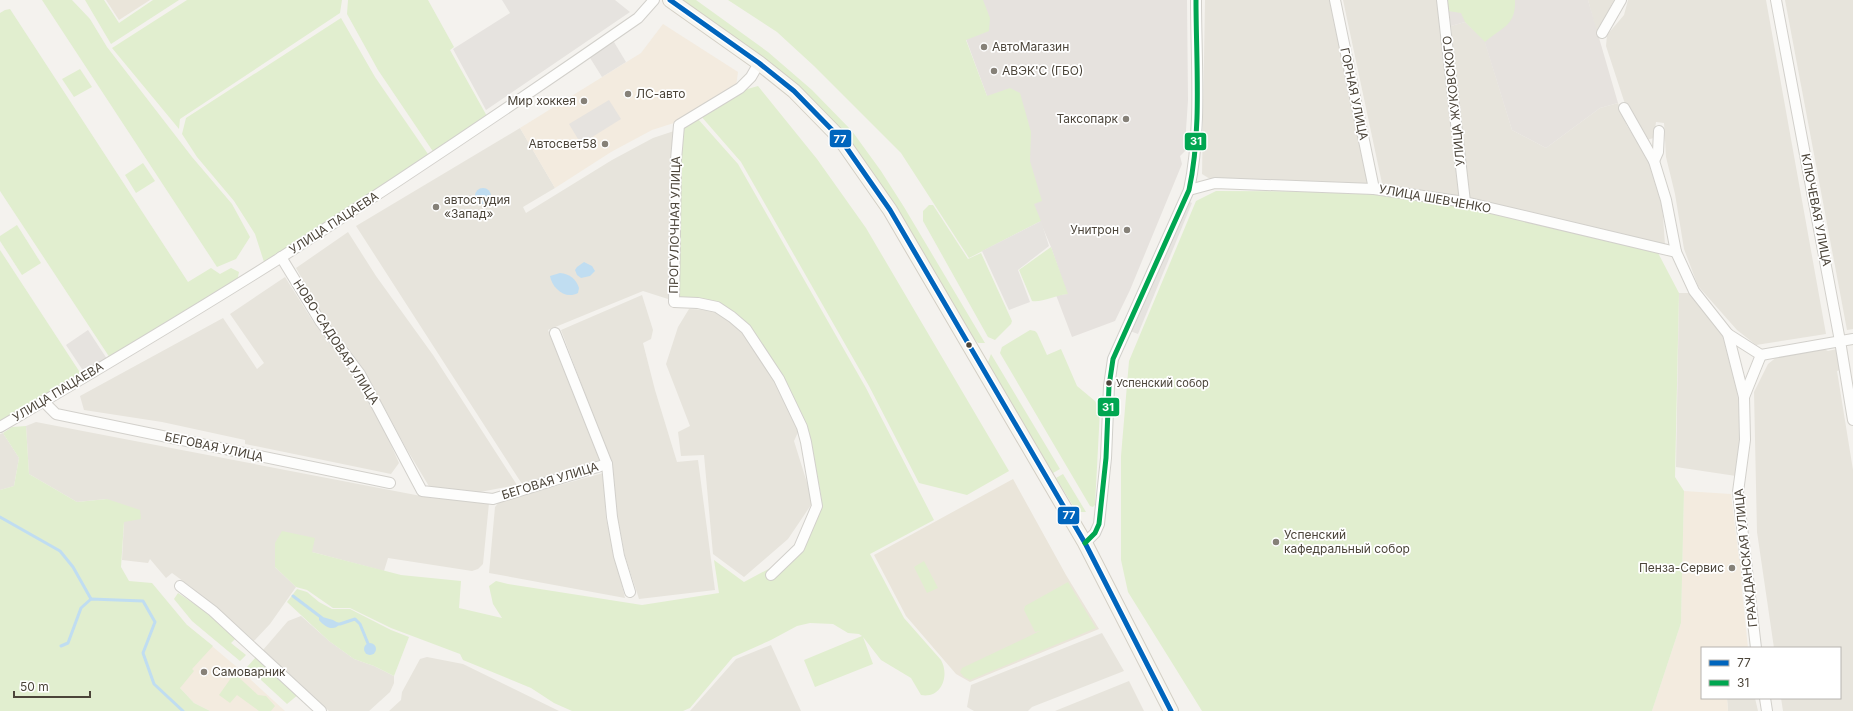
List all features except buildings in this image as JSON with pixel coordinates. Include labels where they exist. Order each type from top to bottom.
[{"type":"main road","points":[[670,0],[759,63],[794,90],[839,137],[890,210],[1085,543],[1171,711]]},
{"type":"street","name":"УЛИЦА ПАЦАЕВА","points":[[0,427],[281,257],[492,119],[638,18],[654,0]]},
{"type":"street","points":[[1085,543],[1095,533],[1099,524],[1106,458],[1109,386],[1113,359],[1189,190],[1196,147],[1196,0]]},
{"type":"street","name":"ГОРНАЯ УЛИЦА","points":[[1335,0],[1374,188]]},
{"type":"street","name":"УЛИЦА ЖУКОВСКОГО","points":[[1442,0],[1465,202]]},
{"type":"street","points":[[1602,33],[1621,0]]},
{"type":"street","name":"КЛЮЧЕВАЯ УЛИЦА","points":[[1776,0],[1840,341],[1853,420]]},
{"type":"street","name":"ПРОГУЛОЧНАЯ УЛИЦА","points":[[759,63],[751,77],[740,88],[679,125],[676,160],[674,302],[698,303],[717,307],[746,329],[779,379],[793,406],[806,442],[817,506],[799,548],[771,575]]},
{"type":"street","name":"ГРАЖДАНСКАЯ УЛИЦА","points":[[1624,108],[1654,161],[1666,200],[1676,252],[1694,291],[1728,334],[1744,397],[1745,440],[1738,492],[1756,647]]},
{"type":"street","points":[[1654,161],[1658,152],[1659,131]]},
{"type":"street","name":"УЛИЦА ШЕВЧЕНКО","points":[[1189,190],[1215,183],[1374,188],[1465,202],[1676,252]]},
{"type":"street","name":"НОВО-САДОВАЯ УЛИЦА","points":[[281,257],[320,321],[360,374],[422,491]]},
{"type":"street","points":[[555,333],[607,464],[612,517],[619,556],[630,592]]},
{"type":"street","points":[[1728,334],[1761,355],[1853,338]]},
{"type":"street","name":"ГРАЖДАНСКАЯ УЛИЦА","points":[[1744,397],[1761,355]]},
{"type":"street","name":"БЕГОВАЯ УЛИЦА","points":[[43,401],[56,414],[390,483]]},
{"type":"street","name":"БЕГОВАЯ УЛИЦА","points":[[422,491],[493,499],[607,464]]},
{"type":"street","points":[[180,586],[213,611],[321,711]]},
{"type":"street","points":[[1765,699],[1767,711]]},
{"type":"shaded area","points":[[106,0],[150,0],[119,20]]},
{"type":"shaded area","points":[[502,0],[615,0],[630,12],[486,110],[453,49],[510,13]]},
{"type":"shaded area","points":[[948,0],[1187,0],[1188,100],[1185,151],[1180,156],[1182,164],[1130,290],[1115,321],[1072,337],[1056,295],[1067,294],[1051,247],[987,96],[966,39]]},
{"type":"shaded area","points":[[1205,0],[1332,0],[1369,185],[1210,179],[1202,174]]},
{"type":"shaded area","points":[[1343,0],[1438,0],[1459,200],[1383,188]]},
{"type":"shaded area","points":[[1447,0],[1588,0],[1618,103],[1600,108],[1546,148],[1512,130],[1485,43],[1465,22],[1451,26]]},
{"type":"shaded area","points":[[1588,0],[1614,0],[1597,34]]},
{"type":"shaded area","points":[[1628,0],[1766,0],[1826,334],[1756,345],[1737,330],[1698,286],[1684,249],[1675,194],[1666,157],[1664,123],[1656,122],[1654,138],[1646,140],[1626,107],[1606,46],[1607,35],[1624,15]]},
{"type":"shaded area","points":[[1785,0],[1853,0],[1853,329],[1847,330]]},
{"type":"shaded area","points":[[1465,22],[1485,42],[1512,130],[1546,148],[1600,108],[1618,103],[1627,126],[1651,162],[1662,202],[1665,245],[1470,201],[1451,26]]},
{"type":"shaded area","points":[[663,24],[738,72],[736,87],[677,122],[652,130],[611,152],[555,188],[520,128],[641,53]]},
{"type":"shaded area","points":[[611,37],[626,62],[602,77],[587,53]]},
{"type":"shaded area","points":[[609,100],[621,119],[581,144],[569,124]]},
{"type":"shaded area","points":[[520,128],[555,188],[523,207],[526,213],[612,160],[653,138],[674,131],[670,162],[668,299],[643,291],[548,330],[602,459],[522,484],[356,226]]},
{"type":"shaded area","points":[[1188,201],[1192,203],[1138,334],[1130,331]]},
{"type":"shaded area","points":[[1041,221],[1049,246],[1018,270],[1030,302],[1009,310],[982,251]]},
{"type":"shaded area","points":[[348,232],[376,276],[433,355],[517,485],[475,493],[430,488],[406,448],[365,372],[324,318],[296,268]]},
{"type":"shaded area","points":[[285,277],[312,320],[355,378],[383,427],[399,463],[391,474],[245,444],[245,440],[162,422],[84,410],[80,396],[223,318],[257,369],[264,363],[230,314]]},
{"type":"shaded area","points":[[1679,293],[1691,293],[1720,327],[1737,387],[1741,437],[1736,476],[1676,467]]},
{"type":"shaded area","points":[[642,295],[653,330],[651,339],[643,343],[655,390],[677,462],[698,460],[715,590],[639,599],[625,556],[617,515],[611,463],[561,330]]},
{"type":"shaded area","points":[[689,309],[716,310],[741,329],[769,369],[800,428],[794,441],[813,502],[788,539],[744,577],[713,554],[704,455],[681,456],[678,432],[690,426],[666,364],[678,327]]},
{"type":"shaded area","points":[[88,330],[109,362],[86,375],[66,345]]},
{"type":"shaded area","points":[[1822,348],[1828,351],[1837,349],[1840,370],[1837,371],[1853,470],[1853,711],[1783,711],[1781,699],[1841,699],[1841,647],[1774,647],[1757,532],[1754,392],[1768,364],[1778,356]]},
{"type":"shaded area","points":[[36,422],[421,496],[489,503],[483,564],[478,569],[472,571],[388,558],[384,571],[312,552],[275,567],[296,587],[270,624],[252,643],[222,614],[191,587],[172,573],[166,578],[150,559],[148,563],[122,560],[124,521],[107,499],[77,502],[29,474],[26,426]]},
{"type":"shaded area","points":[[3,433],[19,458],[14,486],[0,490],[0,434]]},
{"type":"shaded area","points":[[603,473],[606,518],[625,598],[489,573],[495,507],[499,502]]},
{"type":"shaded area","points":[[1013,479],[1066,575],[1099,629],[970,682],[956,674],[906,616],[874,555]]},
{"type":"shaded area","points":[[1684,491],[1731,494],[1739,559],[1744,559],[1747,580],[1741,581],[1748,647],[1701,647],[1701,699],[1727,699],[1728,711],[1652,711],[1681,623]]},
{"type":"shaded area","points":[[301,616],[329,641],[354,659],[374,666],[394,676],[394,683],[390,692],[369,711],[329,711],[263,650],[288,621]]},
{"type":"shaded area","points":[[187,625],[238,668],[285,711],[210,711],[194,703],[180,688]]},
{"type":"shaded area","points":[[1102,633],[1124,671],[1032,707],[1028,711],[974,711],[967,707],[971,685]]},
{"type":"shaded area","points":[[771,645],[801,711],[690,711],[736,659]]},
{"type":"shaded area","points":[[427,657],[463,664],[559,711],[389,711],[401,700],[402,692],[420,659]]},
{"type":"shaded area","points":[[1129,681],[1144,711],[1055,711]]},
{"type":"shaded area","points":[[1727,699],[1755,699],[1758,711],[1728,711]]},
{"type":"green space","points":[[42,0],[72,0],[90,19],[107,47],[192,157],[232,204],[250,237],[236,259],[217,267]]},
{"type":"green space","points":[[85,0],[104,0],[119,23],[153,0],[179,0],[111,44]]},
{"type":"green space","points":[[187,0],[342,0],[340,13],[180,119],[179,129],[112,48]]},
{"type":"green space","points":[[348,0],[428,0],[454,47],[450,50],[488,118],[434,153],[378,70],[347,14]]},
{"type":"green space","points":[[676,0],[696,0],[768,52],[812,90],[852,131],[881,171],[904,207],[985,343],[978,343],[974,339],[875,176],[845,136]]},
{"type":"green space","points":[[728,0],[983,0],[990,18],[989,31],[966,40],[987,96],[1010,88],[1020,93],[1031,132],[1030,161],[1042,201],[1034,204],[1041,221],[969,258],[901,153],[814,66],[777,32]]},
{"type":"green space","points":[[1447,0],[1515,0],[1515,9],[1507,25],[1485,42],[1465,22],[1461,13],[1448,11]]},
{"type":"green space","points":[[10,9],[188,282],[211,268],[220,274],[231,268],[239,272],[237,282],[110,358],[0,191],[0,13]]},
{"type":"green space","points":[[341,18],[375,77],[430,157],[265,265],[255,234],[234,201],[197,157],[182,134],[186,118]]},
{"type":"green space","points":[[80,69],[92,87],[74,97],[62,79]]},
{"type":"green space","points":[[758,86],[817,159],[866,228],[1009,471],[967,495],[919,483],[869,386],[741,162],[700,115],[744,90]]},
{"type":"green space","points":[[698,119],[738,164],[866,388],[934,520],[870,554],[904,618],[941,660],[944,666],[944,679],[942,685],[934,693],[921,695],[911,678],[881,660],[863,637],[873,664],[815,687],[804,660],[862,636],[859,634],[848,633],[833,624],[810,623],[797,626],[771,640],[733,657],[690,708],[683,711],[572,711],[554,703],[531,688],[463,660],[460,654],[391,628],[350,608],[333,608],[307,590],[296,587],[275,567],[275,543],[282,531],[315,538],[312,552],[401,575],[461,581],[459,608],[502,618],[493,604],[489,586],[496,581],[642,605],[719,593],[714,560],[744,582],[804,550],[822,501],[811,440],[796,402],[767,351],[748,326],[733,313],[680,298],[680,158],[684,126]]},
{"type":"green space","points":[[143,163],[155,181],[136,193],[125,175]]},
{"type":"green space","points":[[1216,191],[1375,192],[1463,207],[1657,251],[1679,293],[1675,477],[1684,491],[1681,623],[1652,711],[1202,711],[1128,592],[1121,560],[1121,456],[1129,361],[1196,201]]},
{"type":"green space","points":[[929,205],[933,205],[968,259],[981,253],[1012,321],[1011,324],[995,340],[988,337],[923,221],[923,211]]},
{"type":"green space","points":[[17,225],[41,263],[22,275],[0,241],[0,236]]},
{"type":"green space","points":[[1051,247],[1068,294],[1040,301],[1032,301],[1019,270]]},
{"type":"green space","points":[[0,250],[81,374],[0,424]]},
{"type":"green space","points":[[1030,330],[1037,333],[1047,355],[1061,349],[1077,386],[1095,401],[1100,410],[1095,505],[1093,507],[1090,506],[1000,353],[1002,347]]},
{"type":"green space","points":[[991,354],[1060,469],[1053,473],[991,370],[988,362]]},
{"type":"green space","points":[[26,426],[29,474],[77,502],[107,499],[140,510],[141,519],[124,522],[121,567],[129,581],[152,583],[187,625],[213,646],[192,669],[194,671],[180,688],[194,703],[210,711],[0,711],[0,490],[14,486],[19,458],[3,433],[12,427]]},
{"type":"green space","points":[[1063,474],[1086,512],[1079,512],[1075,509],[1056,478]]},
{"type":"green space","points":[[924,561],[938,588],[927,593],[914,567]]},
{"type":"green space","points":[[1068,582],[1096,628],[970,680],[964,677],[960,672],[962,668],[1040,631],[1035,632],[1024,610],[1025,606]]},
{"type":"green space","points":[[297,589],[307,592],[319,602],[332,609],[350,609],[391,630],[409,637],[394,676],[374,666],[354,659],[329,641],[287,602]]},
{"type":"green space","points":[[178,593],[211,615],[236,638],[231,643],[246,655],[240,661],[192,621],[174,599]]},
{"type":"green space","points":[[257,656],[299,694],[287,704],[247,667]]},
{"type":"green space","points":[[229,671],[233,672],[258,695],[266,696],[275,706],[271,711],[259,711],[237,695],[230,703],[219,695],[231,678]]},
{"type":"water","points":[[480,188],[486,188],[491,193],[489,202],[486,204],[480,204],[475,199],[475,193]]},
{"type":"water","points":[[584,262],[592,266],[595,271],[590,276],[581,278],[577,275],[575,270]]},
{"type":"water","points":[[560,273],[567,274],[576,282],[579,288],[578,293],[573,295],[564,294],[553,285],[550,276]]},
{"type":"water","points":[[319,616],[333,620],[340,624],[335,628],[329,628],[319,620]]},
{"type":"water","points":[[370,643],[374,645],[376,649],[374,653],[370,655],[366,653],[364,649],[366,645]]},
{"type":"waterway","points":[[0,517],[60,551],[73,567],[91,599]]},
{"type":"waterway","points":[[293,596],[322,618]]},
{"type":"waterway","points":[[61,646],[68,643],[81,608],[91,599],[143,601],[155,622],[143,653],[154,684],[183,711]]},
{"type":"waterway","points":[[336,624],[355,619],[360,624],[369,646]]},
{"type":"transit line","name":"77","points":[[670,0],[759,63],[794,91],[839,137],[890,210],[1085,543],[1171,711]]},
{"type":"transit line","name":"31","points":[[1085,543],[1095,533],[1099,524],[1106,458],[1109,386],[1113,359],[1189,190],[1196,144],[1197,120],[1196,0]]},
{"type":"place","name":"АвтоМагазин","points":[[984,47]]},
{"type":"place","name":"АВЭК'С (ГБО)","points":[[994,71]]},
{"type":"place","name":"ЛС-авто","points":[[628,94]]},
{"type":"place","name":"Мир хоккея","points":[[584,101]]},
{"type":"place","name":"Таксопарк","points":[[1126,119]]},
{"type":"place","name":"Автосвет58","points":[[605,144]]},
{"type":"place","name":"автостудия «Запад»","points":[[436,207]]},
{"type":"place","name":"Унитрон","points":[[1127,230]]},
{"type":"place","name":"Успенский собор","points":[[1109,383]]},
{"type":"place","name":"Успенский кафедральный собор","points":[[1276,542]]},
{"type":"place","name":"Пенза-Сервис","points":[[1732,568]]},
{"type":"place","name":"Самоварник","points":[[204,672]]}]
